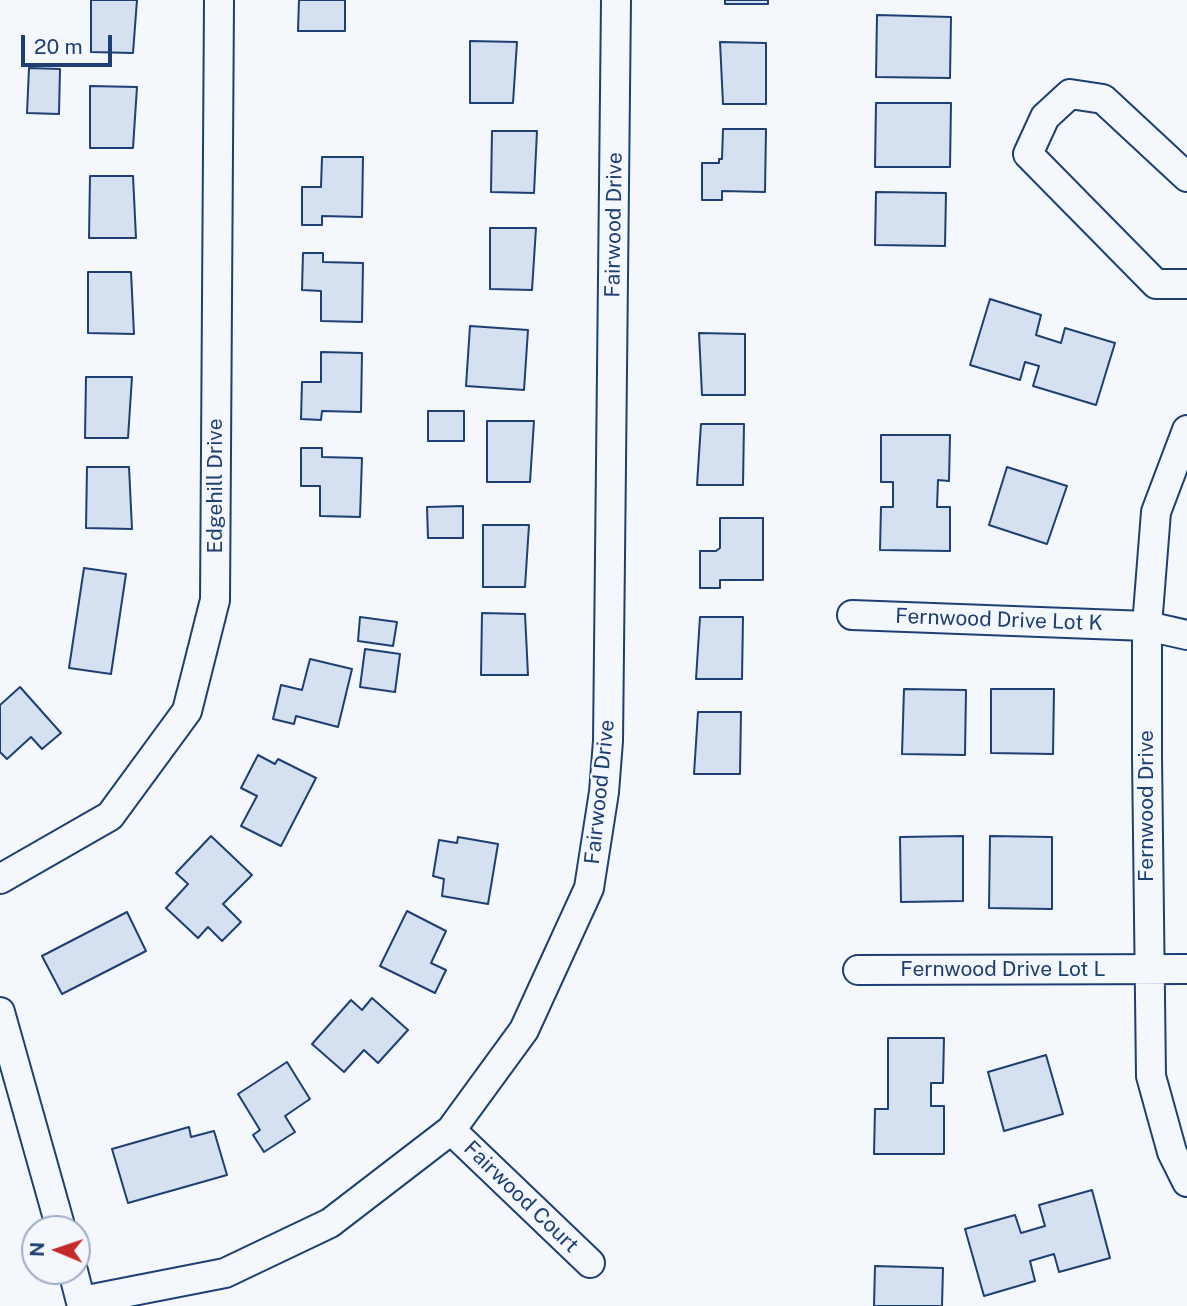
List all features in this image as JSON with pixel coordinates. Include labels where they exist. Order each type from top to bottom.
[{"type":"street","name":"Edgehill Drive","points":[[0,879],[110,816],[187,711],[212,612],[215,586],[219,0]]},
{"type":"street","name":"Fairwood Drive","points":[[82,1304],[225,1273],[330,1223],[451,1130],[524,1031],[589,888],[604,792],[610,665],[615,0]]},
{"type":"street","points":[[1187,177],[1103,99],[1070,94],[1045,117],[1028,154],[1156,284],[1187,284]]},
{"type":"street","name":"Fernwood Drive","points":[[1187,430],[1156,512],[1147,626],[1147,970],[1151,1076],[1172,1152],[1187,1182]]},
{"type":"street","name":"Fernwood Drive Lot K","points":[[852,615],[1147,626],[1187,635]]},
{"type":"street","name":"Fernwood Drive Lot L","points":[[858,970],[1187,970]]},
{"type":"street","points":[[0,1012],[57,1215]]},
{"type":"street","name":"Fairwood Court","points":[[451,1130],[590,1263]]},
{"type":"street","points":[[77,1285],[82,1304]]},
{"type":"building","points":[[91,0],[137,0],[133,53],[91,52]]},
{"type":"building","points":[[299,0],[345,0],[345,31],[298,31]]},
{"type":"building","points":[[725,0],[768,0],[768,4],[725,4]]},
{"type":"building","points":[[877,15],[951,17],[950,78],[876,77]]},
{"type":"building","points":[[470,41],[517,42],[513,103],[470,103]]},
{"type":"building","points":[[720,42],[766,43],[766,104],[723,104]]},
{"type":"building","points":[[29,68],[60,69],[59,114],[27,113]]},
{"type":"building","points":[[90,86],[137,87],[133,148],[90,148]]},
{"type":"building","points":[[876,103],[951,103],[950,167],[875,167]]},
{"type":"building","points":[[723,129],[766,129],[765,192],[722,191],[722,200],[702,200],[702,163],[719,163],[719,159],[722,159]]},
{"type":"building","points":[[492,131],[537,131],[534,193],[491,192]]},
{"type":"building","points":[[322,157],[363,157],[362,217],[322,216],[322,225],[302,225],[302,187],[321,187]]},
{"type":"building","points":[[90,176],[133,176],[136,238],[89,238]]},
{"type":"building","points":[[876,192],[946,193],[945,246],[875,245]]},
{"type":"building","points":[[490,228],[536,228],[532,290],[490,289]]},
{"type":"building","points":[[303,253],[323,253],[323,262],[363,263],[362,322],[321,321],[321,291],[302,290]]},
{"type":"building","points":[[88,272],[131,272],[134,334],[88,333]]},
{"type":"building","points":[[990,299],[1041,315],[1036,335],[1061,343],[1065,328],[1115,343],[1096,405],[1033,386],[1039,366],[1025,362],[1020,380],[970,365]]},
{"type":"building","points":[[470,326],[528,330],[524,390],[466,386]]},
{"type":"building","points":[[699,333],[745,334],[745,395],[702,395]]},
{"type":"building","points":[[321,352],[362,353],[361,412],[322,411],[321,420],[301,419],[302,382],[321,382]]},
{"type":"building","points":[[86,377],[132,377],[128,438],[85,438]]},
{"type":"building","points":[[428,411],[464,411],[464,441],[428,441]]},
{"type":"building","points":[[487,421],[534,421],[530,482],[487,482]]},
{"type":"building","points":[[701,424],[744,424],[743,485],[697,485]]},
{"type":"building","points":[[881,435],[950,435],[949,481],[938,480],[937,507],[950,507],[950,551],[880,550],[881,507],[893,507],[893,482],[881,482]]},
{"type":"building","points":[[301,448],[322,448],[322,457],[362,458],[360,517],[320,516],[320,486],[301,486]]},
{"type":"building","points":[[87,467],[129,467],[132,529],[86,528]]},
{"type":"building","points":[[1007,467],[1067,486],[1047,544],[989,525]]},
{"type":"building","points":[[463,506],[463,538],[428,538],[427,507]]},
{"type":"building","points":[[720,518],[763,518],[763,580],[720,580],[720,588],[700,588],[700,551],[716,551],[720,548]]},
{"type":"building","points":[[483,525],[529,525],[525,587],[483,587]]},
{"type":"building","points":[[84,568],[126,574],[111,674],[69,668]]},
{"type":"building","points":[[482,613],[525,614],[528,675],[481,675]]},
{"type":"building","points":[[360,617],[397,622],[393,646],[358,641]]},
{"type":"building","points":[[700,617],[743,617],[742,679],[696,679]]},
{"type":"building","points":[[365,649],[400,654],[395,692],[360,687]]},
{"type":"building","points":[[310,659],[352,669],[338,727],[296,716],[294,724],[273,719],[281,685],[302,690]]},
{"type":"building","points":[[20,687],[61,733],[42,749],[31,737],[7,759],[0,752],[0,705]]},
{"type":"building","points":[[904,689],[966,690],[965,755],[902,754]]},
{"type":"building","points":[[991,689],[1054,689],[1053,754],[991,753]]},
{"type":"building","points":[[698,712],[741,712],[740,774],[694,774]]},
{"type":"building","points":[[258,755],[275,764],[278,759],[316,778],[281,846],[241,826],[257,796],[241,788]]},
{"type":"building","points":[[211,836],[252,875],[223,904],[241,922],[222,941],[208,927],[198,938],[166,908],[188,884],[176,873]]},
{"type":"building","points":[[963,836],[963,901],[901,902],[900,837]]},
{"type":"building","points":[[990,836],[1052,837],[1052,909],[989,908]]},
{"type":"building","points":[[458,837],[498,844],[488,904],[442,896],[444,879],[433,876],[439,840],[457,843]]},
{"type":"building","points":[[407,911],[446,931],[431,963],[446,970],[435,993],[380,966]]},
{"type":"building","points":[[127,912],[146,951],[62,994],[42,956]]},
{"type":"building","points":[[372,998],[408,1030],[378,1063],[364,1050],[344,1072],[312,1044],[351,1000],[362,1010]]},
{"type":"building","points":[[888,1038],[944,1038],[943,1083],[931,1083],[931,1106],[944,1106],[944,1154],[874,1154],[875,1109],[888,1109]]},
{"type":"building","points":[[1046,1055],[1063,1114],[1004,1131],[988,1072]]},
{"type":"building","points":[[287,1062],[310,1099],[285,1116],[295,1132],[264,1152],[253,1135],[260,1130],[238,1094]]},
{"type":"building","points":[[189,1127],[191,1137],[214,1131],[227,1175],[128,1203],[112,1149]]},
{"type":"building","points":[[1092,1190],[1110,1258],[1059,1272],[1054,1254],[1030,1261],[1035,1281],[984,1296],[965,1229],[1015,1215],[1021,1233],[1045,1226],[1039,1205]]},
{"type":"building","points":[[875,1266],[943,1268],[942,1306],[874,1306]]}]
